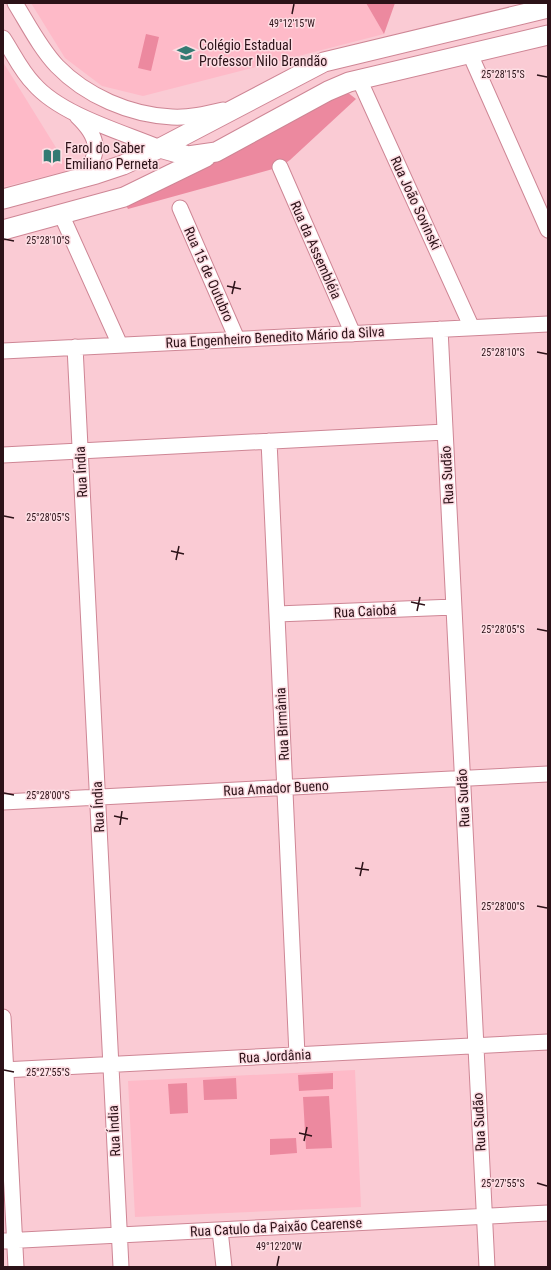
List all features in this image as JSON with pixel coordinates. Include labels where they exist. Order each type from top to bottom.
[{"type":"main road","points":[[3,199],[84,178],[124,165],[160,148],[235,107],[324,62],[540,10]]},
{"type":"main road","points":[[540,10],[527,18],[526,25],[529,31],[535,36],[545,36]]},
{"type":"main road","points":[[500,20],[506,22],[510,27],[510,40],[506,45]]},
{"type":"main road","points":[[3,230],[124,196],[216,152],[328,91],[359,79],[545,36]]},
{"type":"main road","points":[[160,148],[188,156],[216,152]]},
{"type":"street","points":[[15,3],[57,66],[76,82],[102,99],[134,111],[172,117],[192,116],[235,107]]},
{"type":"street","points":[[3,38],[34,85],[54,101],[73,112],[160,148]]},
{"type":"street","points":[[470,54],[548,230]]},
{"type":"street","name":"Rua João Sovinski","points":[[359,79],[472,328]]},
{"type":"street","points":[[73,112],[88,126],[95,142],[96,151],[94,159],[84,178]]},
{"type":"street","name":"Rua da Assembléia","points":[[280,167],[353,334]]},
{"type":"street","name":"Rua 15 de Outubro","points":[[180,208],[238,339]]},
{"type":"street","points":[[61,214],[120,345]]},
{"type":"street","name":"Rua Engenheiro Benedito Mário da Silva","points":[[3,351],[548,324]]},
{"type":"street","name":"Rua Sudão","points":[[440,329],[487,1267]]},
{"type":"street","name":"Rua Índia","points":[[74,347],[121,1267]]},
{"type":"street","points":[[3,455],[445,432]]},
{"type":"street","name":"Rua Birmânia","points":[[269,441],[297,1055]]},
{"type":"street","name":"Rua Caiobá","points":[[277,614],[454,607]]},
{"type":"street","name":"Rua Amador Bueno","points":[[3,802],[548,774]]},
{"type":"street","points":[[3,1017],[9,1240],[16,1267]]},
{"type":"street","name":"Rua Jordânia","points":[[4,1070],[548,1042]]},
{"type":"street","name":"Rua Catulo da Paixão Cearense","points":[[9,1240],[548,1213]]},
{"type":"street","points":[[220,1230],[224,1267]]},
{"type":"shaded area","name":"Colégio Estadual Professor Nilo Brandão","points":[[31,3],[366,3],[384,34],[143,96],[102,86],[65,58]]},
{"type":"shaded area","points":[[366,3],[395,3],[384,34]]},
{"type":"shaded area","points":[[146,34],[159,37],[151,71],[138,68]]},
{"type":"shaded area","points":[[3,62],[60,154],[70,170],[3,187]]},
{"type":"shaded area","points":[[347,92],[356,99],[290,160],[280,167],[128,209],[125,203],[328,100]]},
{"type":"shaded area","points":[[355,1070],[361,1207],[135,1217],[128,1081]]},
{"type":"shaded area","points":[[333,1073],[333,1089],[299,1091],[298,1075]]},
{"type":"shaded area","points":[[236,1078],[237,1099],[204,1100],[203,1080]]},
{"type":"shaded area","points":[[187,1083],[188,1113],[170,1114],[168,1084]]},
{"type":"shaded area","points":[[329,1096],[332,1148],[306,1149],[303,1097]]},
{"type":"shaded area","points":[[296,1138],[297,1153],[270,1155],[270,1139]]},
{"type":"place","name":"Colégio Estadual Professor Nilo Brandão","points":[[186,53]]},
{"type":"place","name":"Farol do Saber Emiliano Perneta","points":[[52,156]]}]
